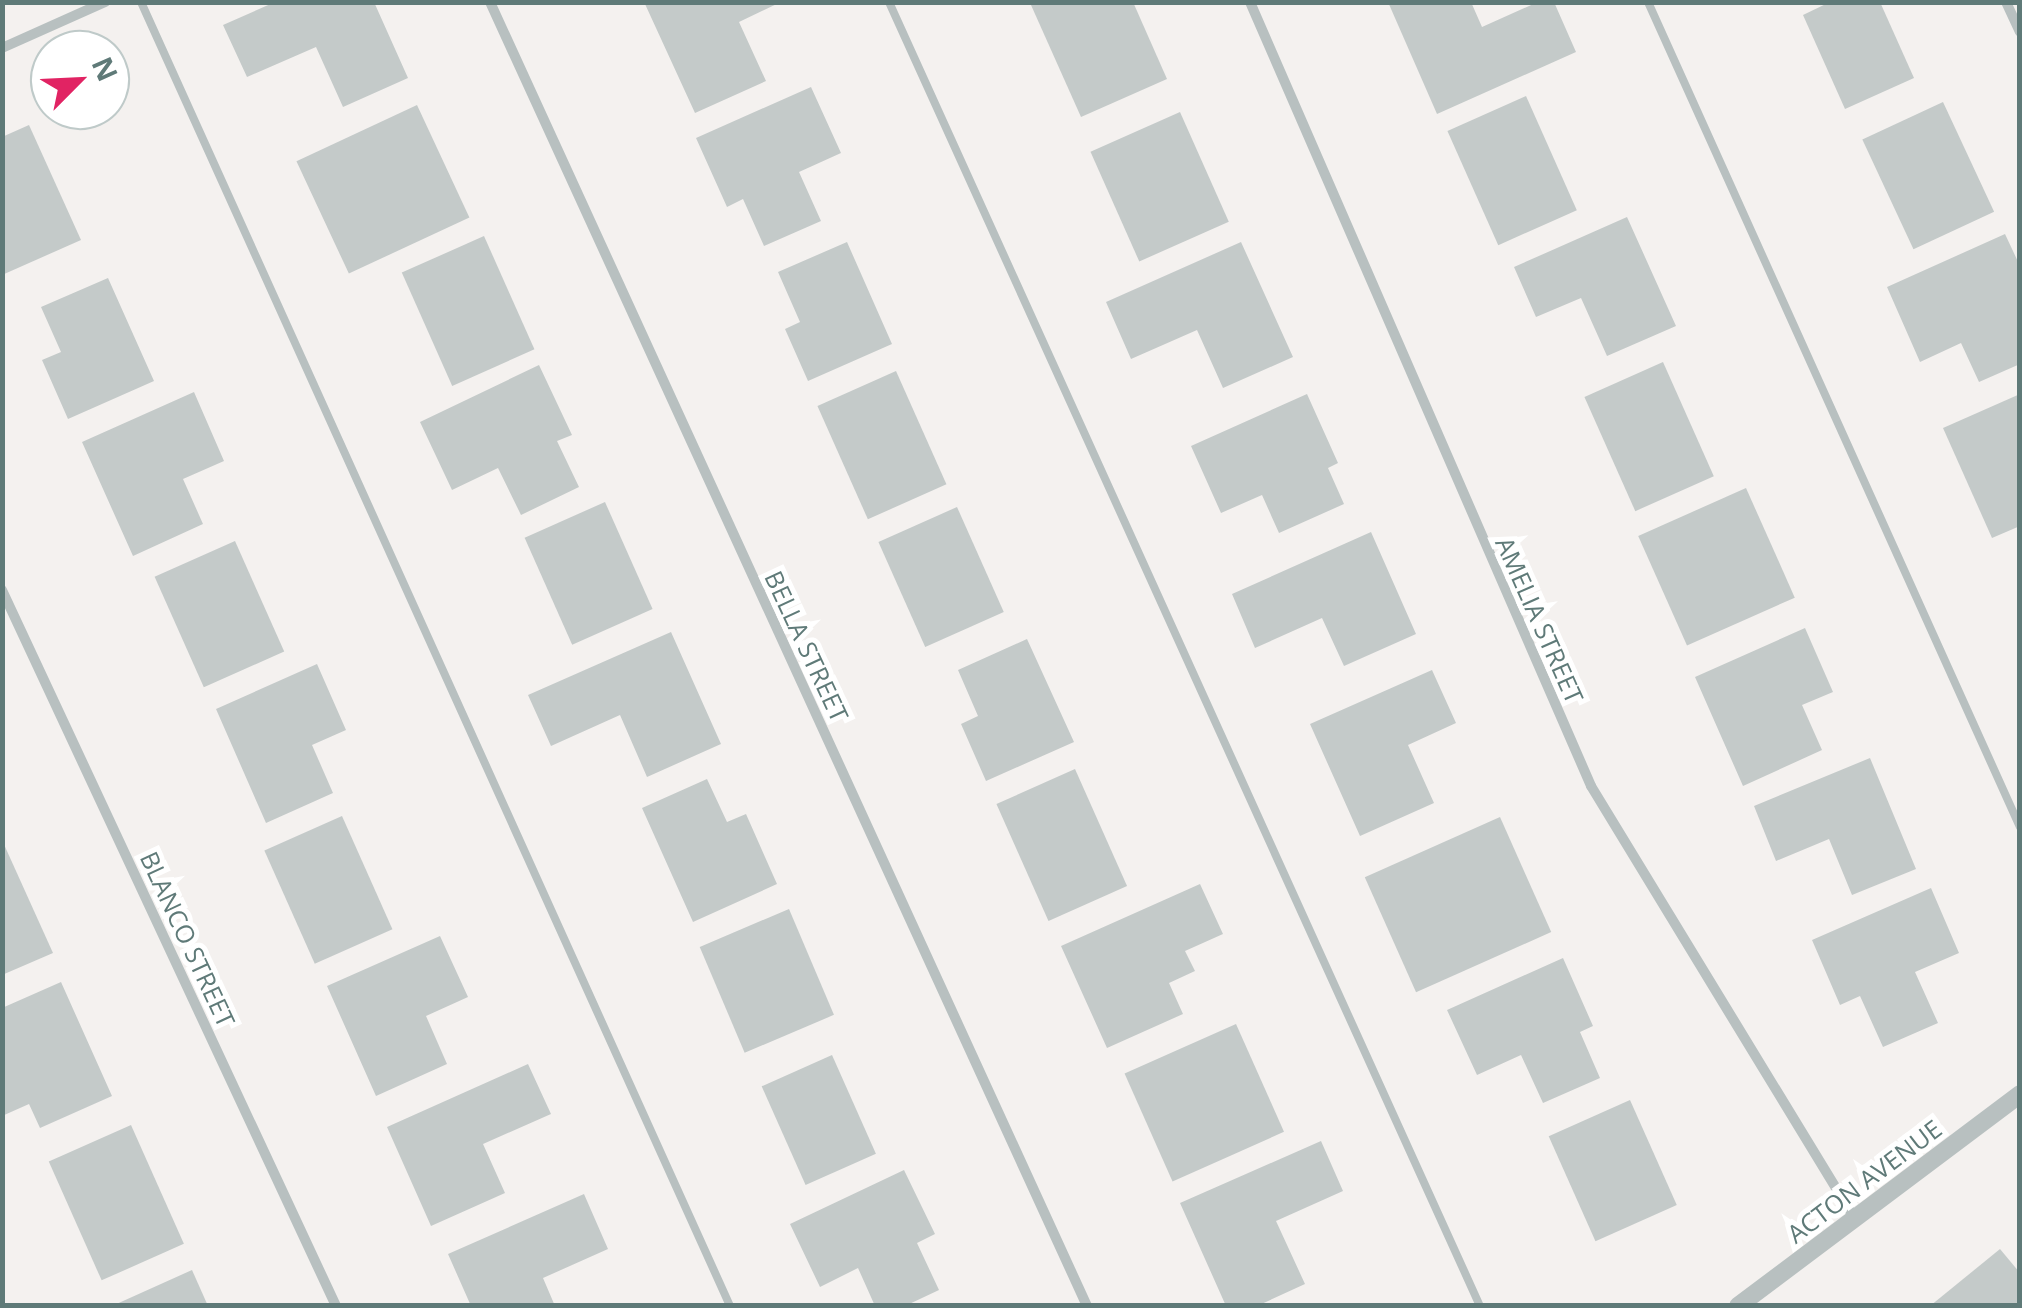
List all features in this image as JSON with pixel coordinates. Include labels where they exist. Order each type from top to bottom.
[{"type":"street","points":[[2,48],[105,2]]},
{"type":"street","name":"BELLA STREET","points":[[490,2],[1087,1306]]},
{"type":"street","name":"AMELIA STREET","points":[[1250,2],[1591,786],[1856,1221]]},
{"type":"street","points":[[2006,2],[2020,32]]},
{"type":"street","name":"BLANCO STREET","points":[[2,590],[336,1306]]},
{"type":"street","name":"ACTON AVENUE","points":[[1738,1306],[2020,1094]]},
{"type":"lane","points":[[140,2],[730,1306]]},
{"type":"lane","points":[[890,2],[1480,1306]]},
{"type":"lane","points":[[1648,2],[2020,826]]},
{"type":"building","points":[[275,2],[374,2],[408,78],[343,107],[316,47],[247,77],[223,25]]},
{"type":"building","points":[[781,2],[739,22],[766,81],[695,113],[645,4]]},
{"type":"building","points":[[1133,2],[1167,79],[1081,117],[1031,5]]},
{"type":"building","points":[[1388,2],[1471,2],[1482,27],[1538,2],[1554,2],[1576,52],[1437,114]]},
{"type":"building","points":[[1830,2],[1880,2],[1914,78],[1845,109],[1803,15]]},
{"type":"building","points":[[811,87],[841,153],[799,172],[821,221],[764,246],[743,199],[727,207],[696,138]]},
{"type":"building","points":[[1526,96],[1577,210],[1498,245],[1447,131]]},
{"type":"building","points":[[1943,102],[1994,212],[1913,249],[1862,140]]},
{"type":"building","points":[[417,105],[469,217],[349,274],[296,161]]},
{"type":"building","points":[[1180,112],[1229,222],[1139,261],[1090,152]]},
{"type":"building","points":[[29,125],[81,240],[2,275],[2,137]]},
{"type":"building","points":[[1627,217],[1676,326],[1607,356],[1581,298],[1536,317],[1514,267]]},
{"type":"building","points":[[2005,234],[2020,266],[2020,364],[1979,382],[1961,343],[1920,362],[1887,287]]},
{"type":"building","points":[[484,236],[534,349],[452,386],[402,273]]},
{"type":"building","points":[[847,242],[892,344],[808,381],[785,329],[800,322],[778,272]]},
{"type":"building","points":[[1241,242],[1293,357],[1223,388],[1197,330],[1131,359],[1106,302]]},
{"type":"building","points":[[108,278],[154,381],[68,419],[42,360],[61,352],[41,307]]},
{"type":"building","points":[[1663,362],[1714,476],[1635,511],[1584,397]]},
{"type":"building","points":[[539,365],[572,435],[557,441],[579,487],[521,515],[498,468],[452,490],[420,422]]},
{"type":"building","points":[[896,371],[946,484],[868,519],[817,406]]},
{"type":"building","points":[[194,392],[224,461],[183,479],[203,524],[133,556],[82,442]]},
{"type":"building","points":[[1307,394],[1338,463],[1328,468],[1344,504],[1279,533],[1262,495],[1221,513],[1191,446]]},
{"type":"building","points":[[2020,394],[2020,526],[1992,538],[1943,428]]},
{"type":"building","points":[[1746,488],[1795,598],[1687,646],[1638,536]]},
{"type":"building","points":[[605,502],[653,609],[572,645],[525,538]]},
{"type":"building","points":[[957,507],[1004,612],[925,647],[878,542]]},
{"type":"building","points":[[1371,532],[1416,634],[1344,666],[1322,618],[1255,648],[1232,594]]},
{"type":"building","points":[[235,541],[284,652],[204,687],[155,577]]},
{"type":"building","points":[[1805,628],[1833,692],[1802,705],[1822,750],[1743,786],[1695,677]]},
{"type":"building","points":[[671,632],[721,744],[647,777],[620,715],[551,746],[528,695]]},
{"type":"building","points":[[1027,639],[1074,742],[986,781],[961,724],[978,716],[958,670]]},
{"type":"building","points":[[317,664],[346,730],[312,745],[333,793],[266,823],[216,709]]},
{"type":"building","points":[[1432,670],[1456,723],[1408,745],[1434,803],[1360,836],[1310,724]]},
{"type":"building","points":[[1870,758],[1916,869],[1852,895],[1829,839],[1776,861],[1754,806]]},
{"type":"building","points":[[1075,769],[1127,886],[1048,921],[996,804]]},
{"type":"building","points":[[707,779],[727,822],[746,814],[777,884],[693,922],[642,808]]},
{"type":"building","points":[[342,816],[392,929],[315,964],[264,851]]},
{"type":"building","points":[[1500,817],[1551,932],[1416,992],[1365,877]]},
{"type":"building","points":[[2,840],[53,953],[2,975]]},
{"type":"building","points":[[1200,884],[1223,934],[1185,951],[1195,971],[1169,983],[1183,1014],[1107,1048],[1061,946]]},
{"type":"building","points":[[1931,888],[1959,953],[1915,972],[1938,1023],[1883,1047],[1860,996],[1840,1005],[1812,940]]},
{"type":"building","points":[[789,909],[834,1015],[745,1053],[700,947]]},
{"type":"building","points":[[440,936],[468,997],[426,1016],[447,1064],[376,1096],[327,986]]},
{"type":"building","points":[[1563,958],[1593,1026],[1580,1032],[1600,1078],[1543,1103],[1521,1055],[1477,1075],[1447,1010]]},
{"type":"building","points":[[61,982],[112,1096],[40,1128],[29,1104],[2,1116],[2,1008]]},
{"type":"building","points":[[1236,1024],[1284,1132],[1173,1181],[1125,1074]]},
{"type":"building","points":[[832,1055],[876,1154],[806,1185],[762,1086]]},
{"type":"building","points":[[528,1064],[551,1114],[483,1144],[505,1193],[431,1226],[387,1127]]},
{"type":"building","points":[[1630,1100],[1677,1205],[1595,1241],[1549,1136]]},
{"type":"building","points":[[131,1125],[184,1244],[102,1280],[49,1162]]},
{"type":"building","points":[[1321,1141],[1343,1191],[1276,1221],[1305,1284],[1257,1306],[1226,1306],[1180,1203]]},
{"type":"building","points":[[904,1170],[935,1234],[917,1243],[939,1290],[905,1306],[875,1306],[858,1268],[820,1287],[790,1224]]},
{"type":"building","points":[[584,1194],[608,1249],[543,1278],[555,1306],[471,1306],[448,1254]]},
{"type":"building","points":[[2000,1249],[2020,1273],[2020,1306],[1930,1306]]},
{"type":"building","points":[[192,1270],[208,1306],[112,1306]]}]
